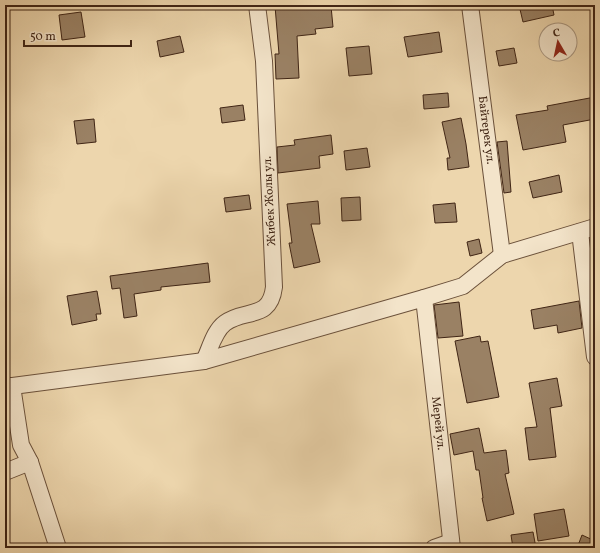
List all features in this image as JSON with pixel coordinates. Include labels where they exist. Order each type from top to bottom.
[{"type":"street","name":"Жибек Жолы ул.","points":[[204,361],[219,330],[225,323],[234,318],[258,312],[267,307],[273,297],[274,287],[264,61],[257,5]]},
{"type":"street","name":"Байтерек ул.","points":[[470,5],[502,255]]},
{"type":"street","points":[[58,548],[30,462],[20,445],[9,386],[204,361],[463,286],[502,255],[588,230],[595,357]]},
{"type":"street","name":"Мерей ул.","points":[[424,298],[451,545]]},
{"type":"street","points":[[5,472],[30,462]]},
{"type":"street","points":[[434,548],[451,545]]},
{"type":"building","points":[[313,5],[313,8],[331,6],[333,27],[315,29],[316,34],[297,36],[299,78],[276,79],[275,54],[279,54],[275,6]]},
{"type":"building","points":[[519,5],[552,5],[554,15],[523,22]]},
{"type":"building","points":[[81,12],[85,37],[62,40],[59,15]]},
{"type":"building","points":[[439,32],[442,52],[408,57],[404,37]]},
{"type":"building","points":[[180,36],[184,52],[160,57],[157,41]]},
{"type":"building","points":[[369,46],[372,74],[349,76],[346,48]]},
{"type":"building","points":[[514,48],[517,63],[499,66],[496,51]]},
{"type":"building","points":[[448,93],[449,107],[424,109],[423,95]]},
{"type":"building","points":[[595,97],[595,119],[563,125],[566,142],[523,150],[516,115],[548,110],[547,106]]},
{"type":"building","points":[[243,105],[245,120],[222,123],[220,108]]},
{"type":"building","points":[[461,118],[469,167],[448,170],[447,158],[450,158],[442,122]]},
{"type":"building","points":[[94,119],[96,142],[77,144],[74,121]]},
{"type":"building","points":[[331,135],[333,154],[319,156],[320,168],[278,173],[277,147],[295,145],[294,140]]},
{"type":"building","points":[[507,141],[511,192],[504,193],[497,142]]},
{"type":"building","points":[[367,148],[370,167],[346,170],[344,151]]},
{"type":"building","points":[[559,175],[562,192],[533,198],[529,182]]},
{"type":"building","points":[[249,195],[251,209],[226,212],[224,198]]},
{"type":"building","points":[[360,197],[361,220],[342,221],[341,198]]},
{"type":"building","points":[[318,201],[320,224],[311,224],[320,262],[294,268],[289,243],[292,243],[287,204]]},
{"type":"building","points":[[455,203],[457,222],[435,223],[433,205]]},
{"type":"building","points":[[479,239],[482,253],[470,256],[467,242]]},
{"type":"building","points":[[208,263],[210,282],[161,287],[161,290],[134,294],[137,316],[124,318],[120,288],[112,289],[110,276]]},
{"type":"building","points":[[97,291],[101,314],[96,314],[97,320],[72,325],[67,296]]},
{"type":"building","points":[[579,301],[582,328],[558,333],[557,325],[534,329],[531,310]]},
{"type":"building","points":[[459,302],[463,336],[438,338],[434,305]]},
{"type":"building","points":[[480,336],[481,342],[488,341],[499,397],[467,403],[455,341]]},
{"type":"building","points":[[557,378],[562,406],[550,408],[556,457],[529,460],[525,428],[537,427],[529,383]]},
{"type":"building","points":[[479,428],[484,453],[506,450],[509,473],[505,474],[514,514],[487,521],[482,498],[479,470],[476,470],[473,451],[454,455],[450,434]]},
{"type":"building","points":[[564,509],[569,536],[538,541],[534,514]]},
{"type":"building","points":[[533,532],[536,548],[513,548],[511,535]]},
{"type":"building","points":[[582,535],[595,541],[595,548],[577,548]]}]
